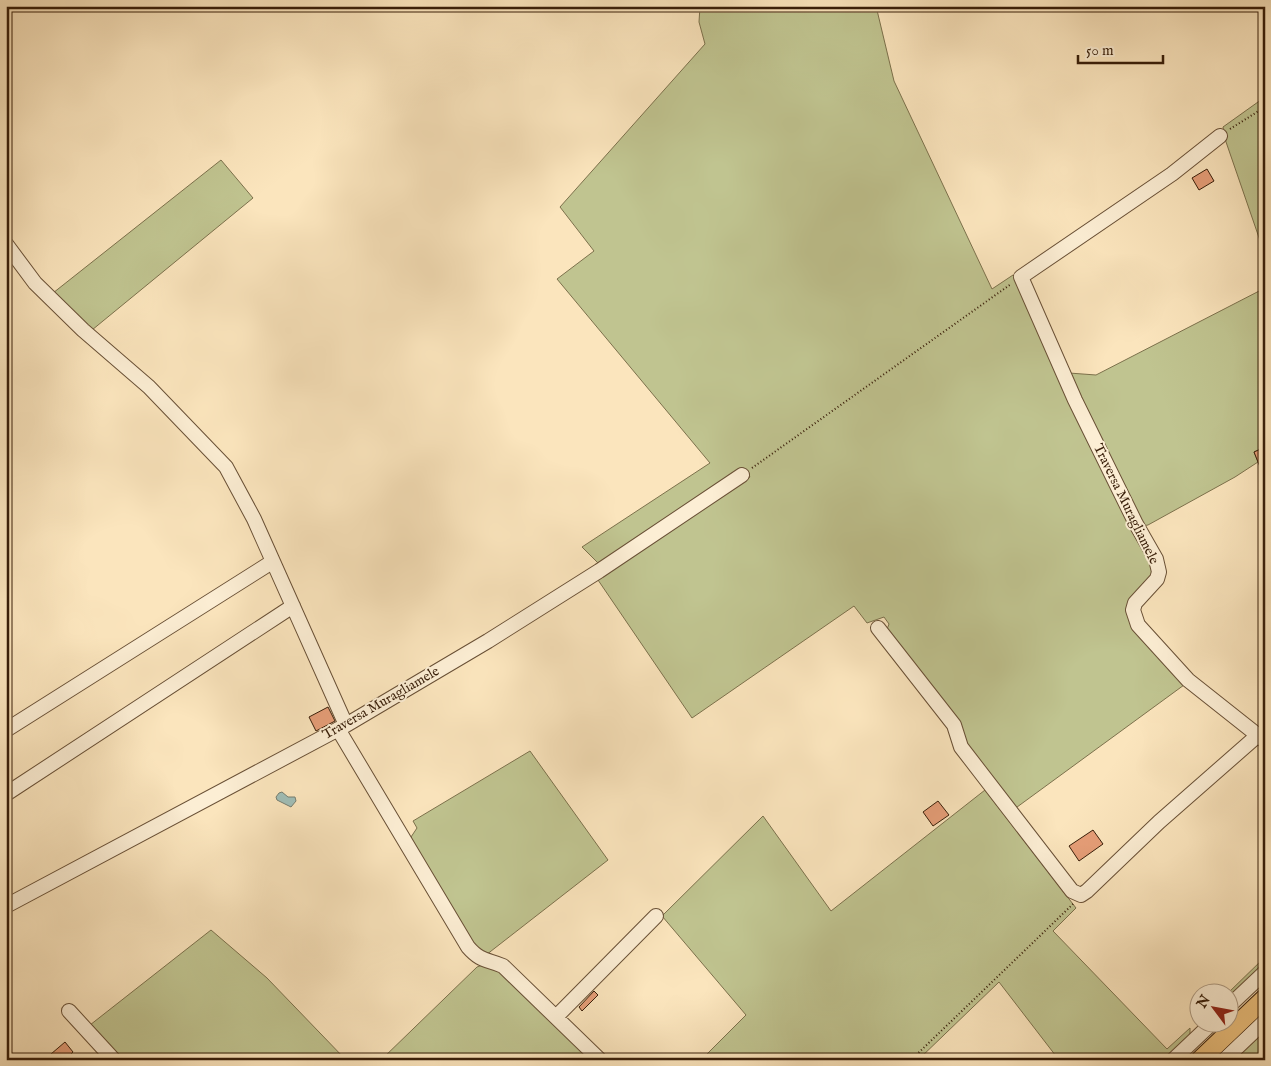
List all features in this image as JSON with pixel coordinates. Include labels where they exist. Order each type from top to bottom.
[{"type":"main road","points":[[1200,1060],[1265,998]]},
{"type":"street","points":[[1021,277],[1172,174],[1220,136]]},
{"type":"street","points":[[6,244],[35,283],[83,330],[149,387],[226,467],[254,519],[293,606],[342,727],[468,947],[476,956],[503,966],[600,1060]]},
{"type":"street","name":"Traversa Muragliamele","points":[[1021,277],[1075,400],[1136,524],[1156,559],[1159,572],[1157,579],[1135,603],[1133,610],[1138,625],[1188,680],[1261,739]]},
{"type":"street","name":"Traversa Muragliamele","points":[[6,906],[342,727],[488,641],[599,571],[742,475]]},
{"type":"street","points":[[6,730],[272,562]]},
{"type":"street","points":[[6,794],[293,606]]},
{"type":"street","points":[[878,628],[954,725],[960,747],[1072,891],[1081,895],[1159,822],[1261,739]]},
{"type":"street","points":[[556,1017],[656,916]]},
{"type":"street","points":[[1238,998],[1265,972]]},
{"type":"street","points":[[69,1011],[114,1060]]},
{"type":"street","points":[[1224,1060],[1265,1021]]},
{"type":"street","points":[[1173,1060],[1200,1034]]},
{"type":"path","points":[[1220,136],[1265,107]]},
{"type":"path","points":[[742,475],[1021,277]]},
{"type":"path","points":[[911,1060],[1077,901],[1081,895]]},
{"type":"green space","points":[[700,6],[876,6],[894,81],[992,289],[1013,275],[1020,283],[1156,574],[1129,609],[1184,685],[1013,810],[886,632],[889,624],[884,617],[867,623],[854,606],[692,718],[598,580],[750,477],[745,469],[600,565],[582,547],[710,463],[557,279],[594,251],[560,207],[705,44],[699,22]]},
{"type":"green space","points":[[1265,97],[1265,255],[1225,139],[1223,127]]},
{"type":"green space","points":[[221,160],[253,198],[92,330],[53,293]]},
{"type":"green space","points":[[1265,288],[1265,447],[1254,452],[1258,462],[1235,477],[1148,525],[1142,526],[1069,373],[1096,375]]},
{"type":"green space","points":[[530,751],[608,860],[486,955],[478,951],[411,843],[411,837],[417,828],[413,821]]},
{"type":"green space","points":[[985,790],[1076,908],[1053,931],[1167,1049],[1188,1030],[1190,1037],[1167,1060],[1059,1060],[999,982],[918,1060],[701,1060],[746,1015],[662,916],[763,816],[831,911]]},
{"type":"green space","points":[[211,930],[267,978],[346,1060],[123,1060],[90,1025]]},
{"type":"green space","points":[[1265,957],[1265,966],[1238,992],[1237,984]]},
{"type":"green space","points":[[485,964],[497,967],[596,1060],[381,1060],[477,967]]},
{"type":"green space","points":[[1265,1031],[1265,1060],[1234,1060]]},
{"type":"water","points":[[282,792],[288,797],[295,797],[296,801],[291,807],[277,800],[276,797]]},
{"type":"building","points":[[1207,169],[1214,181],[1199,190],[1192,178]]},
{"type":"building","points":[[1265,447],[1265,477],[1264,477],[1254,452]]},
{"type":"building","points":[[328,707],[335,721],[316,731],[309,717]]},
{"type":"building","points":[[938,801],[949,815],[933,826],[923,812]]},
{"type":"building","points":[[1093,830],[1103,844],[1079,861],[1069,846]]},
{"type":"building","points":[[594,991],[598,995],[582,1011],[579,1007]]},
{"type":"building","points":[[65,1042],[73,1052],[65,1060],[44,1060]]}]
